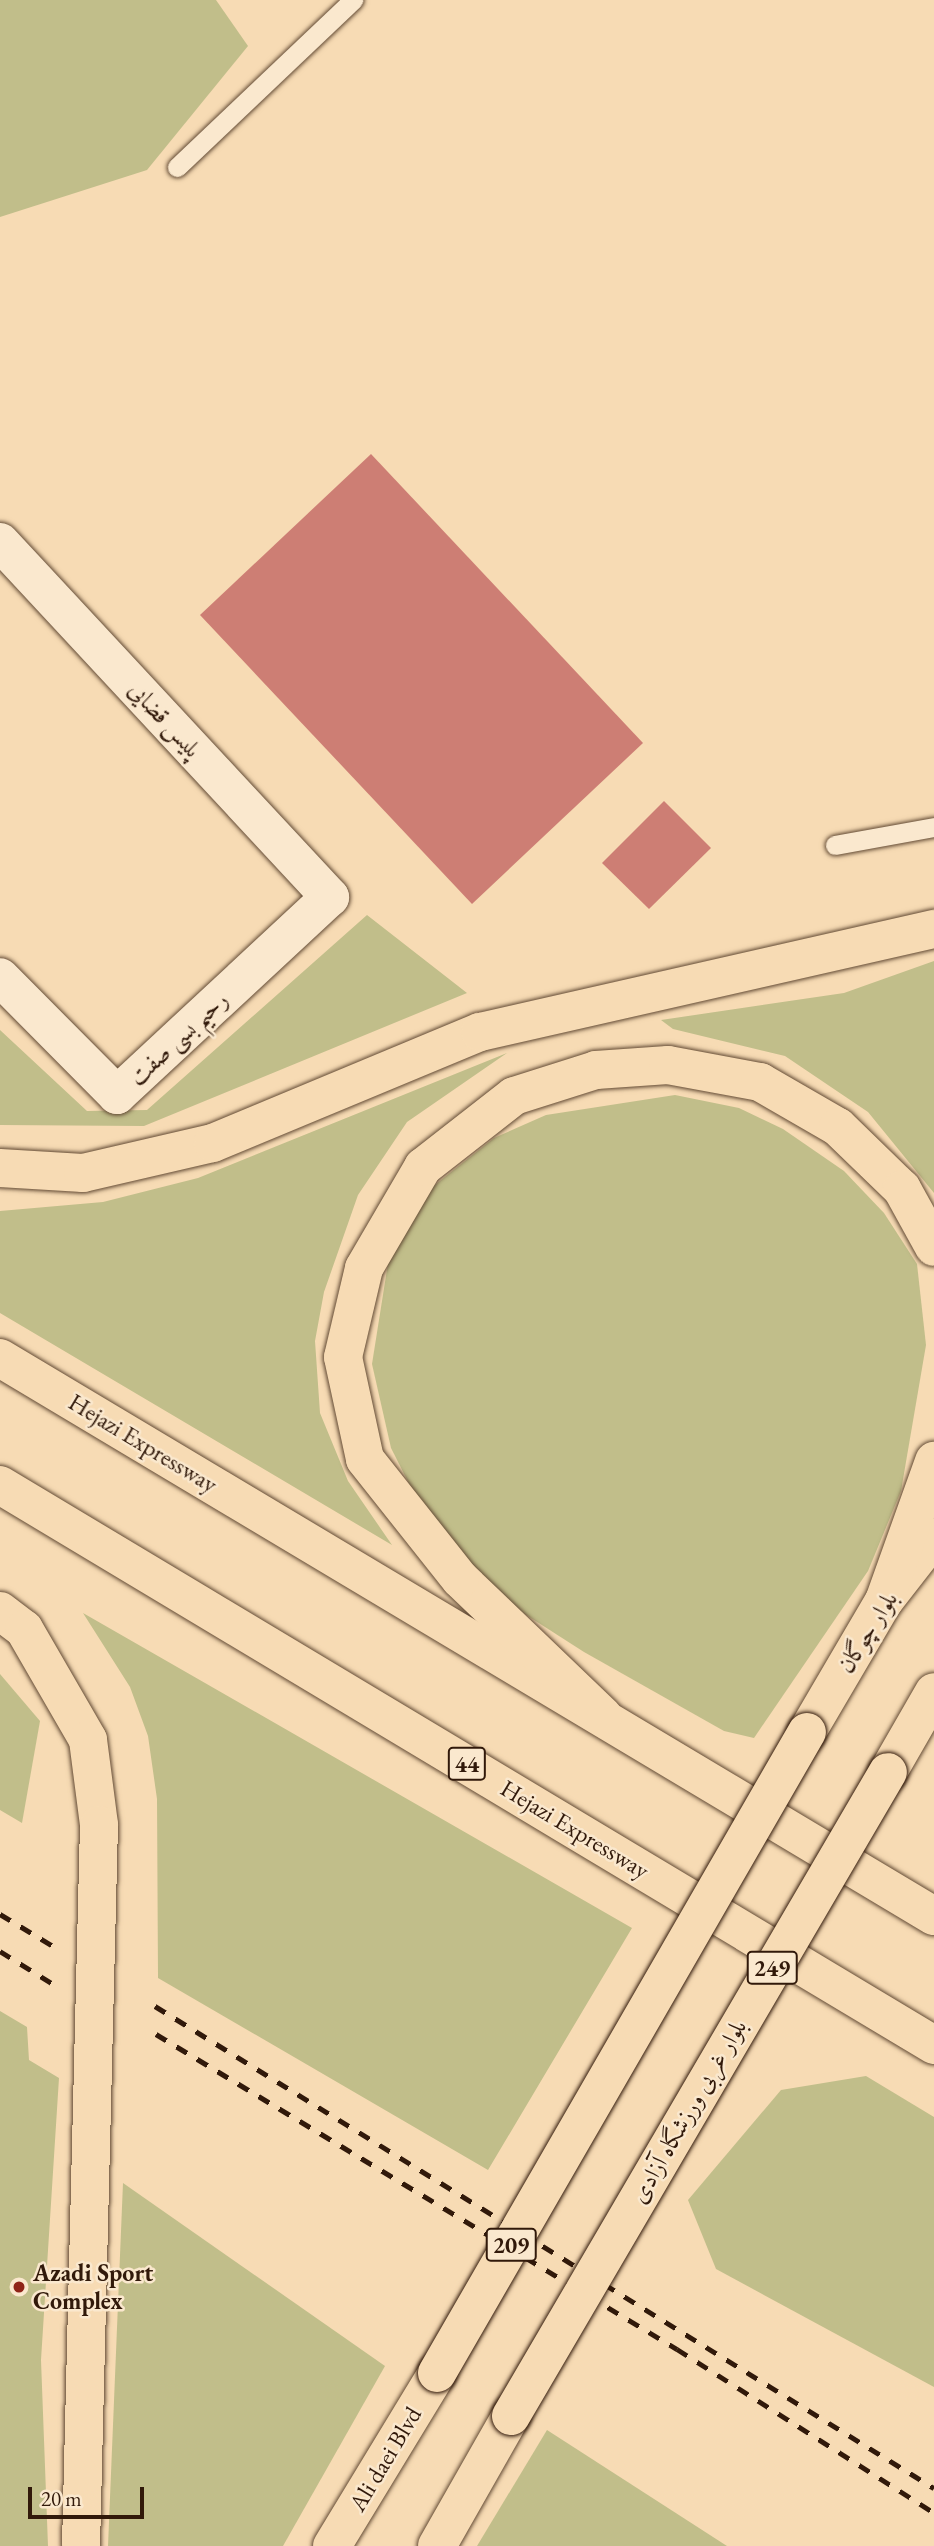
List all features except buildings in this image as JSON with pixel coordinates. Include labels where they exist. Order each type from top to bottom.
[{"type":"main road","points":[[0,1168],[83,1173],[213,1143],[480,1032],[876,947],[934,929]]},
{"type":"main road","points":[[603,1716],[460,1579],[365,1459],[343,1357],[364,1268],[423,1167],[514,1096],[596,1070],[668,1065],[760,1082],[838,1127],[902,1189],[934,1247]]},
{"type":"main road","name":"Hejazi Expressway","points":[[0,1358],[603,1716],[916,1891],[934,1916]]},
{"type":"main road","points":[[884,1601],[934,1461]]},
{"type":"main road","name":"Hejazi Expressway","points":[[0,1485],[934,2045]]},
{"type":"main road","name":"بلوار چوگان","points":[[437,2372],[884,1601],[934,1537]]},
{"type":"main road","points":[[0,1611],[24,1629],[88,1740],[99,1825],[81,2546]]},
{"type":"main road","name":"بلوار غربی ورزشگاه آزادی","points":[[437,2546],[934,1692]]},
{"type":"main road","name":"Ali daei Blvd","points":[[332,2546],[437,2372]]},
{"type":"street","name":"پلیس قضایی","points":[[0,542],[330,897]]},
{"type":"street","name":"رحیم بسی صفت","points":[[0,977],[117,1096],[330,897]]},
{"type":"lane","points":[[177,167],[353,0]]},
{"type":"lane","points":[[835,845],[934,827]]},
{"type":"shaded area","points":[[0,0],[216,0],[248,46],[147,170],[0,217]]},
{"type":"shaded area","points":[[367,915],[467,993],[144,1126],[0,1125],[0,1030],[87,1111],[147,1110]]},
{"type":"shaded area","points":[[934,961],[934,1193],[868,1112],[785,1056],[673,1029],[661,1020],[844,993]]},
{"type":"shaded area","points":[[507,1053],[407,1122],[358,1195],[324,1292],[315,1341],[320,1413],[348,1481],[392,1545],[0,1313],[0,1211],[103,1202],[198,1178]]},
{"type":"shaded area","points":[[675,1095],[739,1108],[783,1129],[844,1171],[884,1213],[917,1264],[926,1345],[901,1491],[868,1571],[754,1738],[724,1731],[584,1652],[520,1611],[435,1535],[391,1448],[372,1364],[389,1257],[426,1192],[494,1138],[546,1115]]},
{"type":"shaded area","points":[[83,1613],[632,1928],[488,2170],[158,1978],[157,1799],[148,1736],[130,1687]]},
{"type":"shaded area","points":[[0,1674],[40,1721],[22,1823],[0,1810]]},
{"type":"shaded area","name":"Azadi Sport Complex","points":[[0,2011],[27,2027],[29,2060],[59,2078],[41,2360],[48,2546],[0,2546]]},
{"type":"shaded area","points":[[866,2076],[934,2117],[934,2387],[716,2269],[688,2200],[781,2090]]},
{"type":"shaded area","points":[[123,2183],[385,2366],[283,2546],[108,2546]]},
{"type":"shaded area","points":[[547,2430],[727,2546],[477,2546]]},
{"type":"railway","points":[[0,1914],[58,1949]]},
{"type":"railway","points":[[0,1951],[58,1987]]},
{"type":"railway","points":[[155,2006],[934,2488]]},
{"type":"railway","points":[[156,2034],[677,2349],[934,2513]]},
{"type":"place","name":"Azadi Sport Complex","points":[[19,2287]]}]
